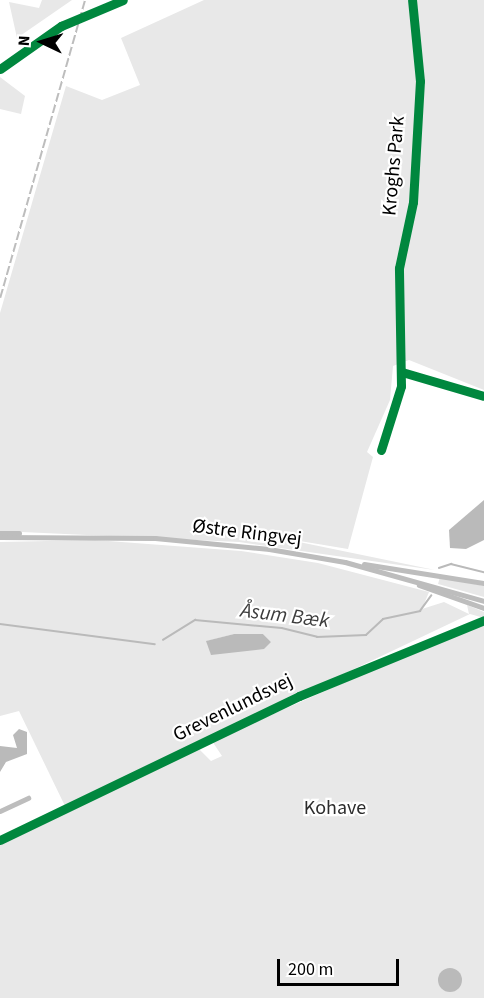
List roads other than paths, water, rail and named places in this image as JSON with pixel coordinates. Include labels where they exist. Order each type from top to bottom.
[{"type":"main road","points":[[0,533],[57,535]]},
{"type":"main road","name":"Østre Ringvej","points":[[0,537],[57,535],[210,542],[345,562],[484,601]]},
{"type":"main road","points":[[345,562],[484,583]]},
{"type":"street","points":[[0,69],[75,20],[123,0]]},
{"type":"street","name":"Kroghs Park","points":[[381,450],[399,400],[402,372],[399,268],[413,202],[420,81],[412,0]]},
{"type":"street","points":[[402,372],[484,396]]},
{"type":"street","points":[[386,573],[484,608]]},
{"type":"street","name":"Grevenlundsvej","points":[[0,839],[299,696],[484,620]]},
{"type":"street","points":[[0,811],[28,798]]},
{"type":"waterway","name":"Åsum Bæk","points":[[439,568],[451,564],[484,572]]},
{"type":"waterway","name":"Åsum Bæk","points":[[163,640],[195,620],[282,628],[317,637],[366,635],[383,619],[420,611],[431,596]]},
{"type":"waterway","name":"Åsum Bæk","points":[[0,624],[155,644]]},
{"type":"railway","points":[[0,298],[85,0]]},
{"type":"park label","name":"Kohave","points":[[335,808]]}]
